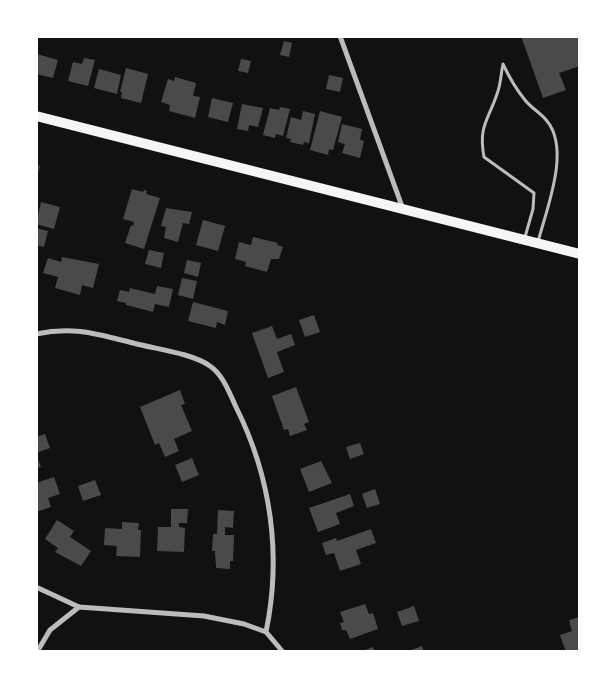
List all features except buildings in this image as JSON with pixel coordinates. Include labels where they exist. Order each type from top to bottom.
[{"type":"main road","points":[[36,116],[580,254]]},
{"type":"street","points":[[340,36],[404,209]]},
{"type":"street","points":[[36,334],[69,329],[96,334],[199,360],[214,369],[224,382],[252,440],[270,504],[273,531],[273,580],[272,604],[266,632]]},
{"type":"street","points":[[36,587],[79,607],[204,616],[232,621],[266,632],[283,652]]},
{"type":"street","points":[[37,652],[50,630],[79,607]]},
{"type":"lane","points":[[524,240],[533,209],[534,192],[484,158],[481,142],[482,128],[498,90],[503,64],[512,84],[526,101],[547,120],[556,139],[558,152],[555,174],[538,243]]}]
